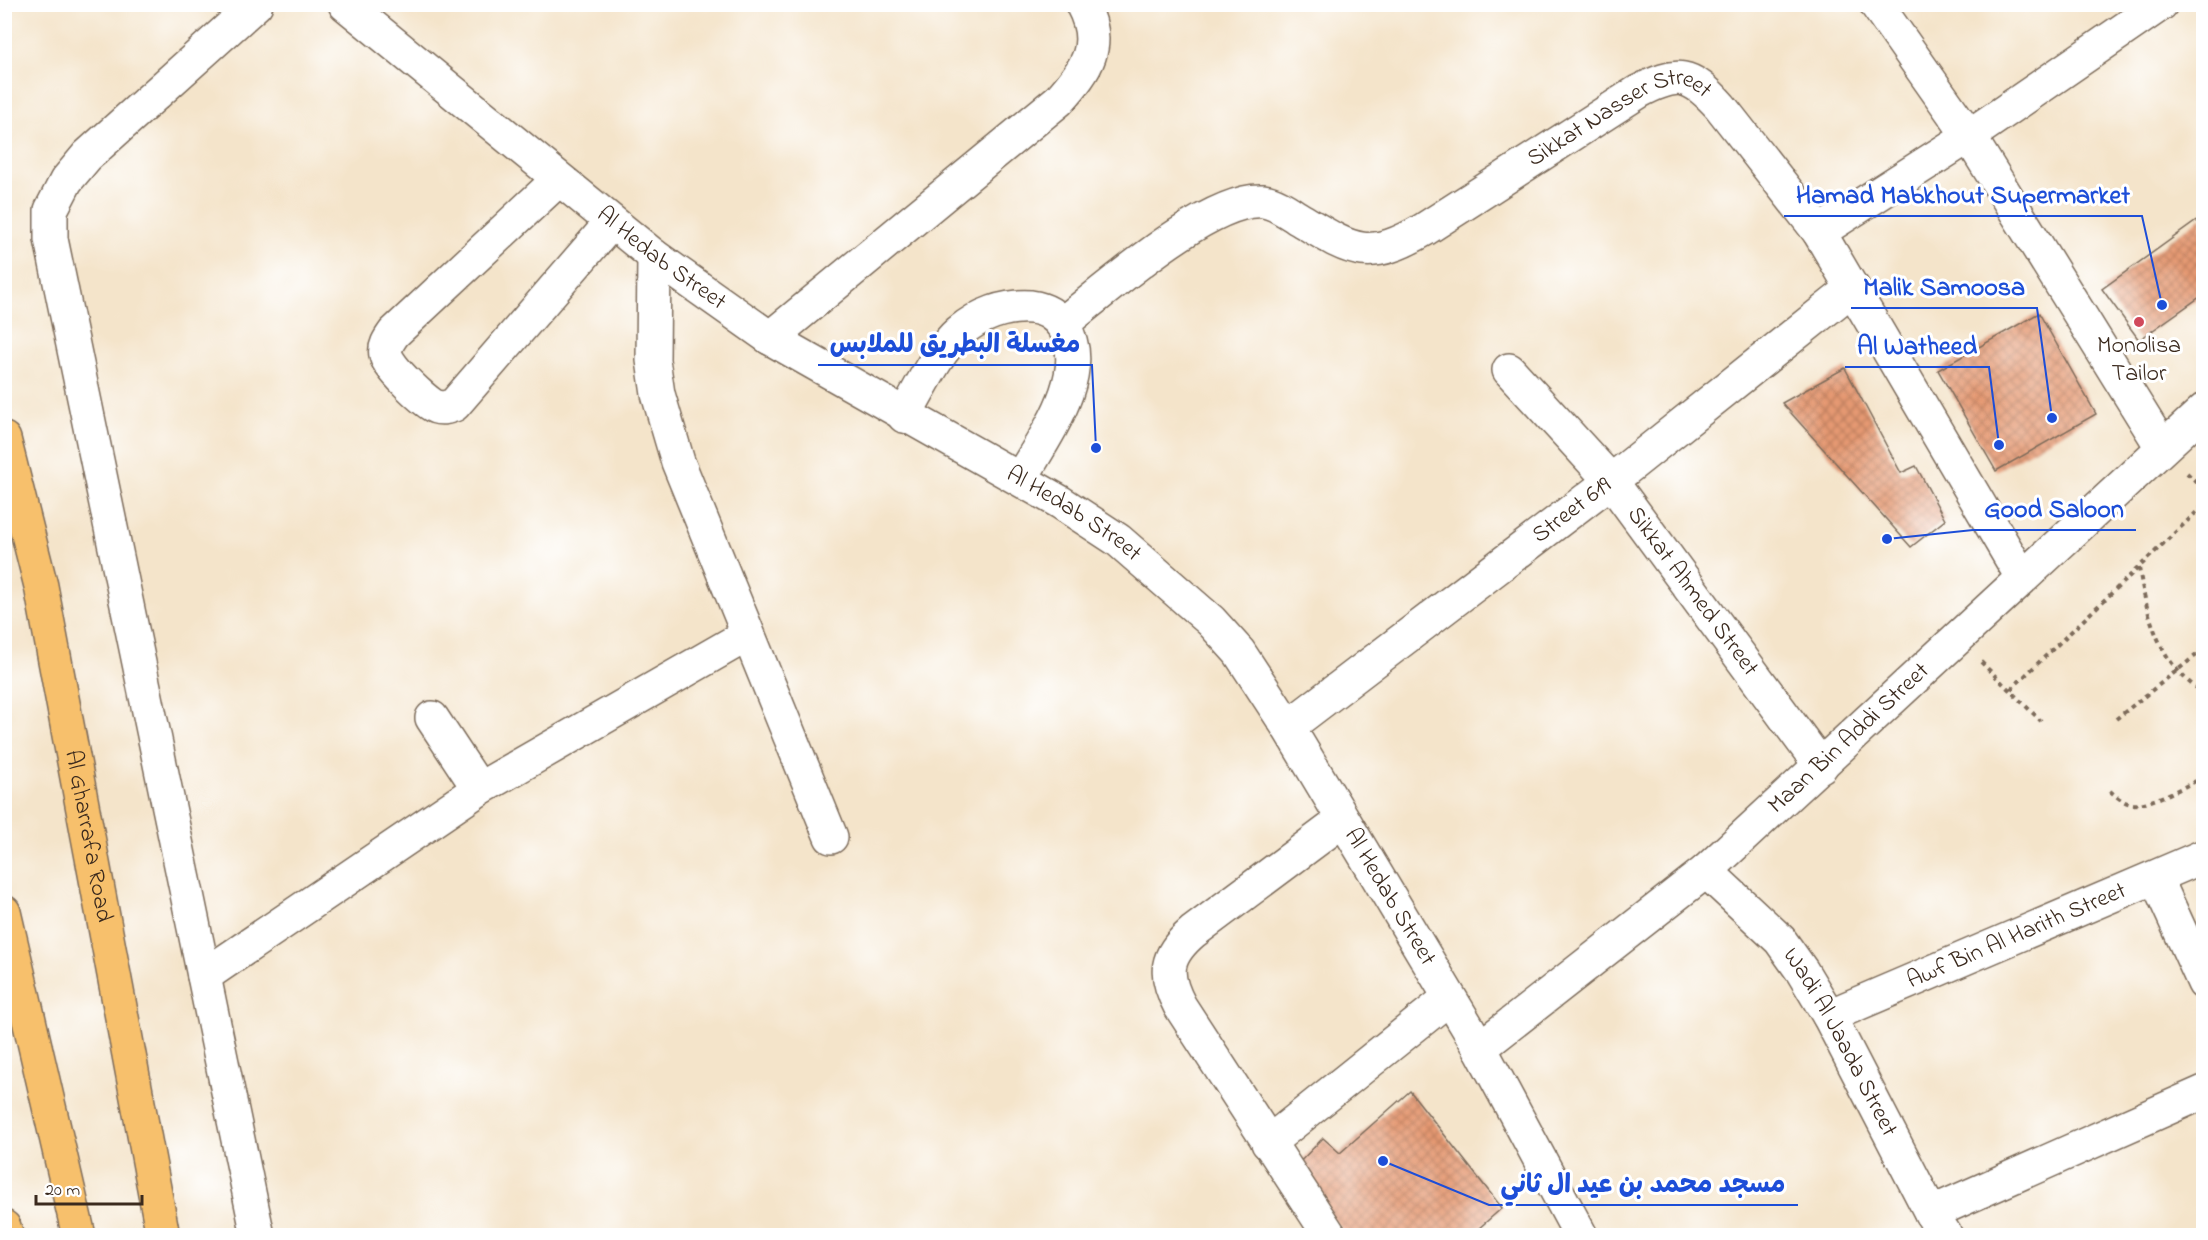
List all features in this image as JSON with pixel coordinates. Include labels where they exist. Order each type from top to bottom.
[{"type":"main road","name":"Al Gharrafa Road","points":[[4,439],[41,586],[163,1236]]},
{"type":"main road","points":[[4,912],[79,1236]]},
{"type":"main road","points":[[4,1227],[7,1236]]},
{"type":"street","points":[[256,4],[87,156],[66,181],[51,210],[51,239],[258,1236]]},
{"type":"street","name":"Al Hedab Street","points":[[345,4],[654,256],[770,338],[904,416],[1020,478],[1118,540],[1211,621],[1239,652],[1288,727],[1480,1048],[1581,1236]]},
{"type":"street","points":[[770,338],[1059,100],[1074,83],[1092,54],[1091,25],[1082,4]]},
{"type":"street","points":[[1876,4],[1969,136],[2162,447]]},
{"type":"street","points":[[1819,232],[1969,136],[2161,4]]},
{"type":"street","name":"Sikkat Nasser Street","points":[[1062,324],[1199,222],[1241,204],[1264,201],[1283,208],[1346,245],[1371,252],[1405,241],[1638,92],[1662,79],[1684,77],[1703,87],[1819,232],[2022,577]]},
{"type":"street","points":[[558,180],[394,333],[387,343],[385,354],[389,366],[427,400],[435,406],[445,408],[454,405],[611,223]]},
{"type":"street","points":[[654,256],[653,360],[658,394],[678,462],[831,837]]},
{"type":"street","name":"Street 619","points":[[1288,727],[1611,481],[1853,288]]},
{"type":"street","points":[[904,416],[958,332],[994,312],[1017,306],[1038,308],[1052,313],[1062,324],[1072,345],[1073,363],[1070,386],[1061,407],[1020,478]]},
{"type":"street","name":"Sikkat Ahmed Street","points":[[1509,370],[1611,481],[1821,766]]},
{"type":"street","name":"Maan Bin Addi Street","points":[[1480,1048],[1706,871],[2162,447],[2204,411]]},
{"type":"street","points":[[204,976],[479,789],[747,635]]},
{"type":"street","points":[[432,718],[479,789]]},
{"type":"street","points":[[1330,1236],[1180,1006],[1170,987],[1168,966],[1177,946],[1193,932],[1343,820]]},
{"type":"street","name":"Awf Bin Al Harith Street","points":[[1829,1016],[2204,856]]},
{"type":"street","name":"Wadi Al Jaada Street","points":[[1706,871],[1780,940],[1829,1016],[1938,1224]]},
{"type":"street","points":[[2156,878],[2204,983]]},
{"type":"street","points":[[1269,1143],[1449,998]]},
{"type":"street","points":[[1938,1224],[2204,1092]]},
{"type":"path","points":[[2011,689],[2204,505]]},
{"type":"path","points":[[2139,568],[2155,636],[2176,671],[2204,693]]},
{"type":"path","points":[[1956,640],[2011,689],[2041,721]]},
{"type":"path","points":[[2116,719],[2204,649]]},
{"type":"path","points":[[2110,791],[2124,802],[2134,804],[2153,799],[2204,777]]},
{"type":"building","points":[[2202,217],[2204,294],[2139,340],[2102,289]]},
{"type":"building","points":[[2039,313],[2096,414],[1996,471],[1938,370]]},
{"type":"building","points":[[1845,368],[1901,473],[1916,466],[1945,520],[1911,547],[1782,403]]},
{"type":"building","points":[[1410,1091],[1502,1208],[1470,1236],[1347,1236],[1292,1170],[1323,1138],[1340,1153]]},
{"type":"place","name":"Hamad Mabkhout Supermarket","points":[[2162,305]]},
{"type":"place","name":"Monolisa Tailor","points":[[2139,322]]},
{"type":"place","name":"Malik Samoosa","points":[[2052,418]]},
{"type":"place","name":"Al Watheed","points":[[1999,445]]},
{"type":"place","name":"مغسلة البطريق للملابس","points":[[1096,448]]},
{"type":"place","name":"Good Saloon","points":[[1887,539]]},
{"type":"place","name":"مسجد محمد بن عيد ال ثاني","points":[[1383,1161]]}]
